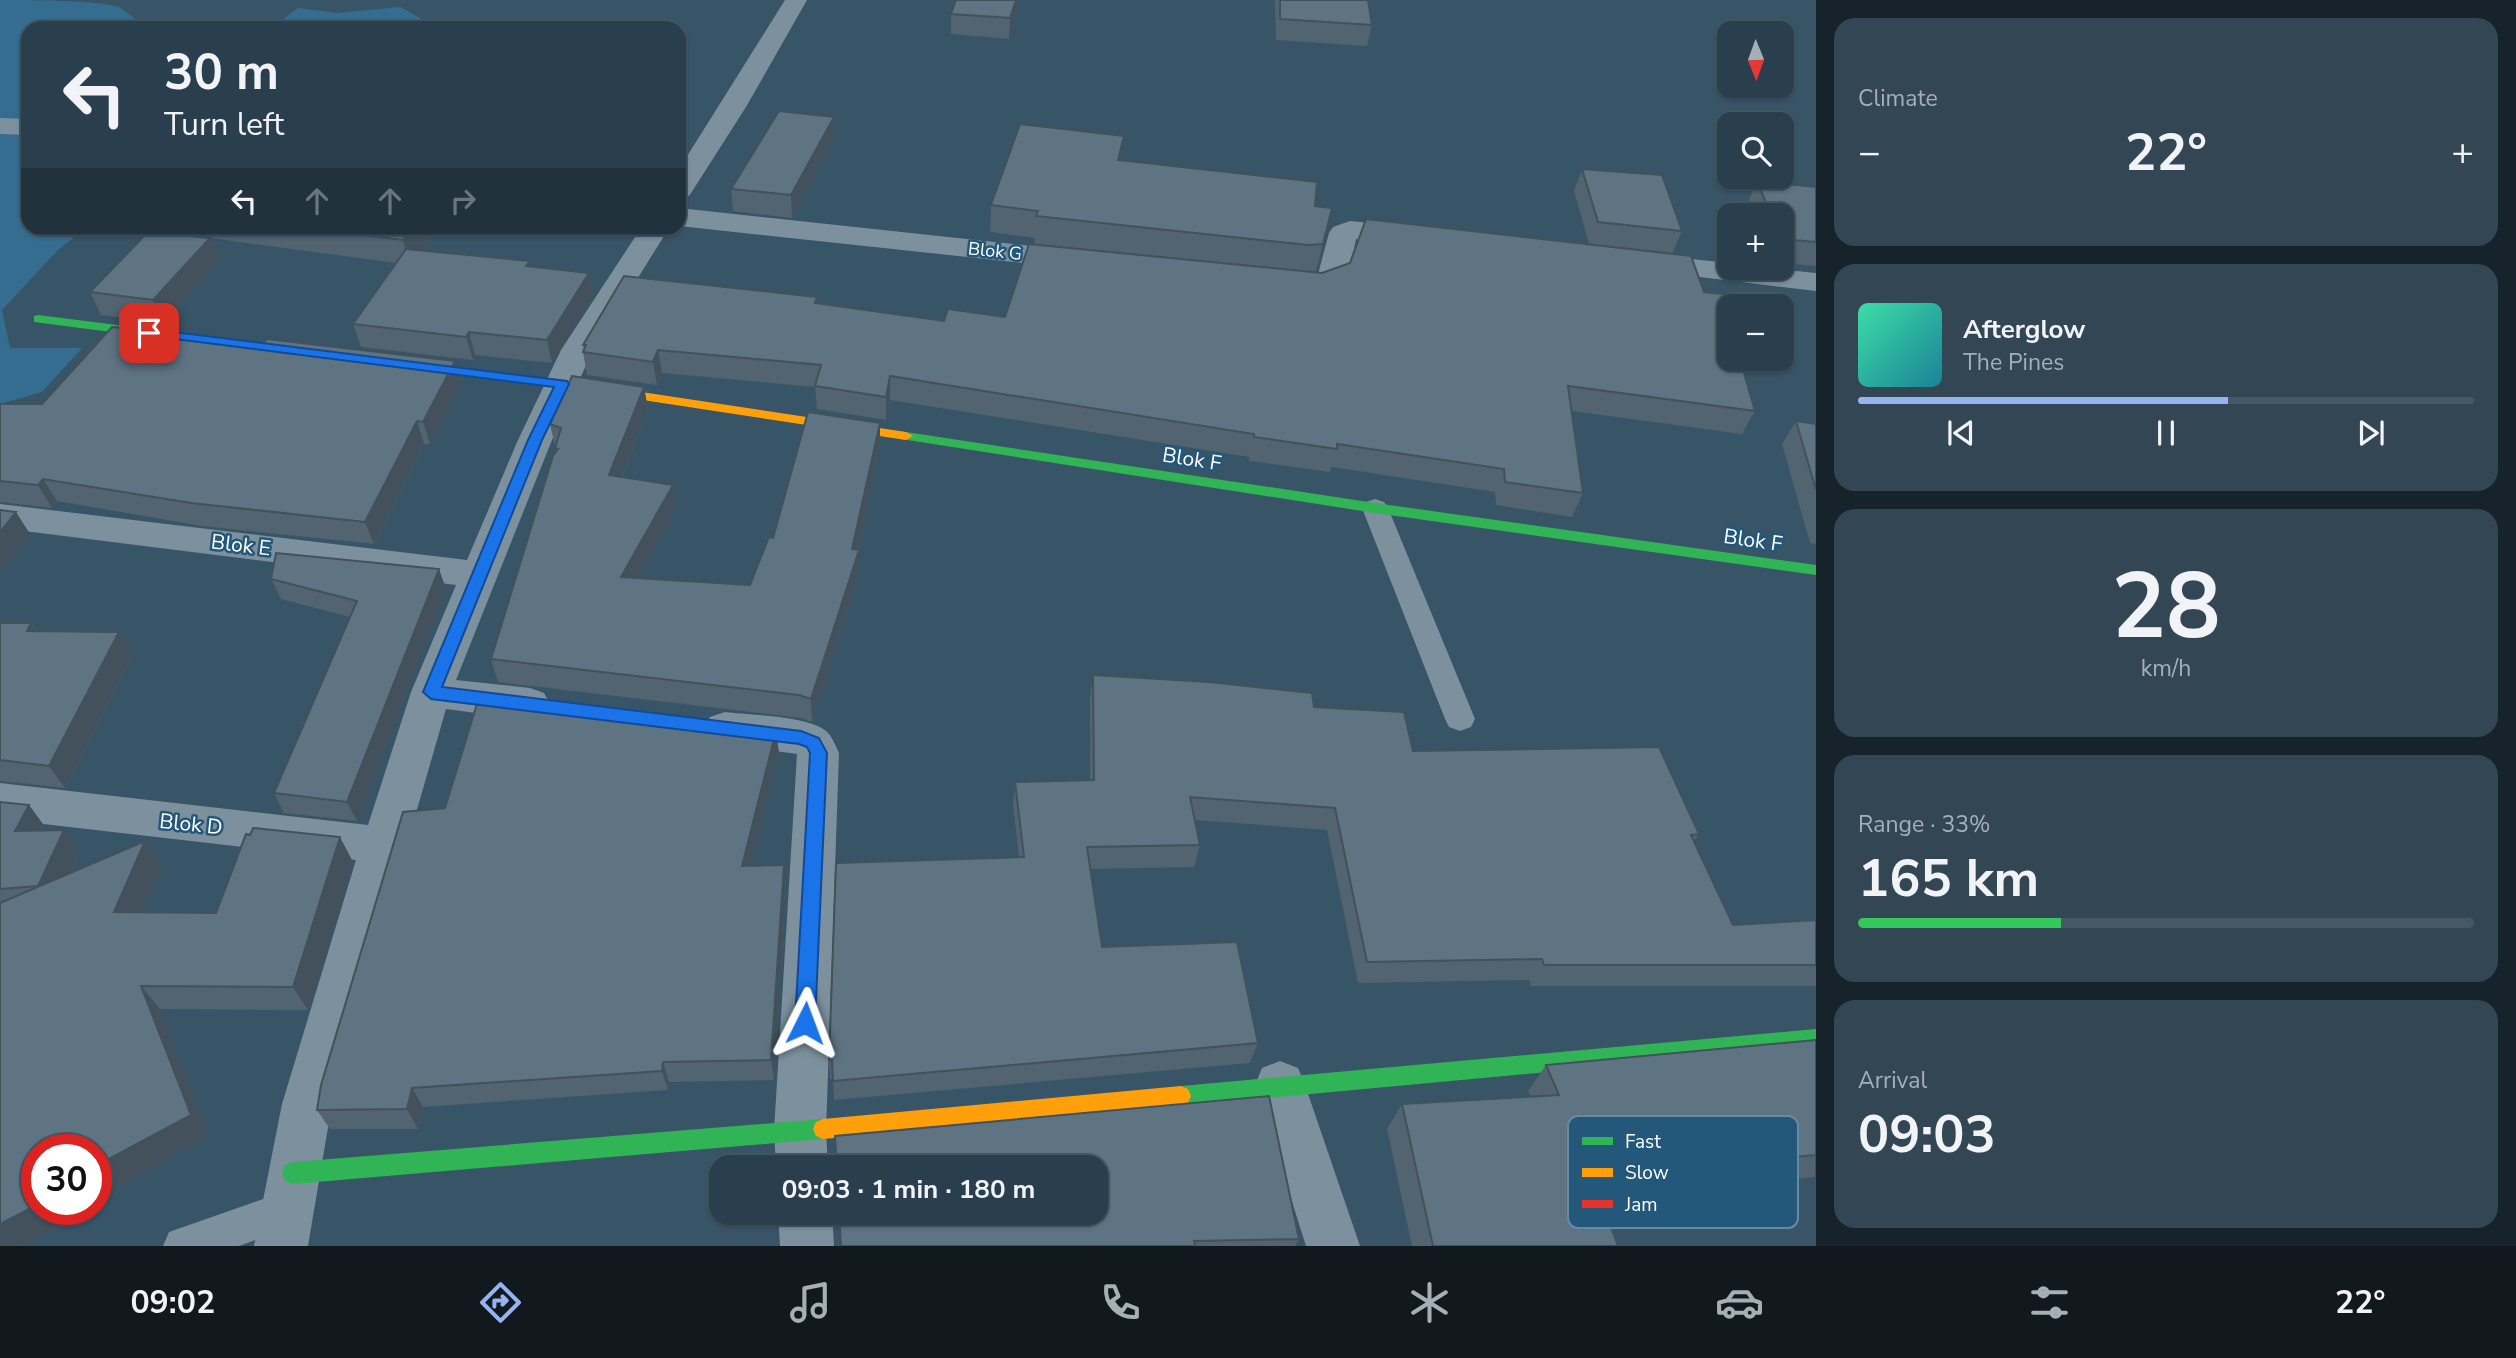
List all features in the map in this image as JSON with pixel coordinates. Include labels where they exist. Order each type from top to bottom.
[{"type":"street","points":[[686,179],[733,107],[796,0]]},
{"type":"street","points":[[0,126],[21,127]]},
{"type":"street","name":"Blok G","points":[[686,218],[1108,263]]},
{"type":"street","points":[[1260,279],[1316,284],[1331,279],[1343,233],[1350,230],[1441,239]]},
{"type":"street","points":[[651,235],[577,350],[535,440],[431,692],[307,1104],[287,1210],[801,1149],[1280,1085],[1816,1038]]},
{"type":"street","points":[[1622,260],[1816,282]]},
{"type":"street","points":[[38,319],[176,336]]},
{"type":"street","name":"Blok F","points":[[383,362],[563,384],[1375,508],[1816,570]]},
{"type":"street","name":"Blok E","points":[[0,516],[481,575]]},
{"type":"street","points":[[431,692],[568,709]]},
{"type":"street","points":[[692,724],[801,737],[813,743],[818,753],[801,1149]]},
{"type":"street","name":"Blok D","points":[[0,801],[383,845]]},
{"type":"street","points":[[1280,1085],[1333,1246]]},
{"type":"street","points":[[806,1225],[807,1246]]},
{"type":"lane","points":[[1375,508],[1460,719]]},
{"type":"lane","points":[[183,1246],[287,1210]]},
{"type":"shaded area","points":[[0,0],[95,3],[119,7],[137,21],[21,21],[21,235],[76,235],[58,250],[2,310],[10,348],[82,348],[42,392],[0,404]]},
{"type":"shaded area","points":[[400,7],[426,21],[280,21],[298,8],[337,13]]},
{"type":"building","points":[[956,0],[1016,0],[1010,18],[951,14]]},
{"type":"building","points":[[1280,0],[1368,0],[1372,25],[1280,19]]},
{"type":"building","points":[[779,111],[834,117],[791,195],[731,189]]},
{"type":"building","points":[[1020,124],[1124,136],[1118,160],[1317,182],[1315,206],[1332,208],[1323,244],[1308,245],[1036,216],[1038,211],[991,205]]},
{"type":"building","points":[[1582,169],[1662,175],[1682,231],[1598,222]]},
{"type":"building","points":[[1794,185],[1816,187],[1816,242],[1794,240],[1794,203],[1766,203],[1760,189],[1794,189]]},
{"type":"building","points":[[1366,219],[1691,256],[1704,292],[1723,294],[1717,294],[1717,371],[1743,371],[1755,411],[1568,386],[1583,493],[1505,482],[1504,469],[1337,444],[1337,449],[1254,437],[1254,434],[890,376],[886,397],[815,386],[821,365],[658,350],[653,362],[583,352],[586,345],[583,345],[624,276],[817,297],[815,303],[944,321],[948,309],[1005,317],[1029,244],[1322,273],[1350,263]]},
{"type":"building","points":[[145,235],[210,238],[153,300],[90,292]]},
{"type":"building","points":[[363,235],[407,235],[403,240]]},
{"type":"building","points":[[406,249],[530,261],[526,266],[589,273],[547,340],[469,332],[466,337],[353,324]]},
{"type":"building","points":[[112,327],[263,343],[267,339],[455,361],[423,422],[417,421],[365,522],[191,503],[43,479],[38,485],[0,481],[0,404],[42,404]]},
{"type":"building","points":[[572,376],[644,387],[609,475],[673,485],[621,577],[750,585],[769,537],[773,538],[808,412],[880,423],[852,549],[859,550],[811,699],[799,695],[491,659],[553,456],[558,449],[555,448],[561,428],[550,424]]},
{"type":"building","points":[[1796,421],[1816,424],[1816,490]]},
{"type":"building","points":[[0,510],[16,512],[0,532]]},
{"type":"building","points":[[276,553],[439,569],[347,802],[274,793],[357,601],[271,579]]},
{"type":"building","points":[[0,623],[31,623],[27,631],[119,632],[49,766],[0,760]]},
{"type":"building","points":[[1093,675],[1209,682],[1312,693],[1314,707],[1404,712],[1413,751],[1659,747],[1699,834],[1691,835],[1733,925],[1816,920],[1816,965],[1544,965],[1542,959],[1367,962],[1335,808],[1190,797],[1200,845],[1087,847],[1102,947],[1237,942],[1258,1043],[833,1081],[832,1060],[829,1060],[836,863],[1024,857],[1015,782],[1094,780]]},
{"type":"building","points":[[480,694],[776,731],[742,866],[784,865],[771,1060],[663,1062],[662,1071],[412,1088],[407,1109],[317,1110],[321,1085],[403,812],[445,808]]},
{"type":"building","points":[[0,802],[29,805],[15,831],[64,830],[38,886],[0,889]]},
{"type":"building","points":[[253,828],[340,837],[293,987],[141,986],[191,1115],[112,1157],[112,1134],[21,1134],[21,1213],[0,1224],[0,903],[145,841],[114,912],[216,913],[246,834],[250,835]]},
{"type":"building","points":[[1816,1040],[1816,1155],[1798,1157],[1798,1116],[1568,1116],[1568,1228],[1611,1228],[1618,1246],[1433,1246],[1402,1104],[1559,1095],[1546,1065]]},
{"type":"building","points":[[1269,1096],[1299,1239],[1194,1241],[1195,1246],[841,1246],[840,1225],[1108,1225],[1108,1155],[836,1155],[835,1136]]},
{"type":"traffic: fast","points":[[38,319],[165,335]]},
{"type":"traffic: fast","points":[[906,436],[1375,508],[1816,570]]},
{"type":"traffic: fast","points":[[1181,1096],[1816,1038]]},
{"type":"traffic: fast","points":[[293,1173],[823,1129]]},
{"type":"traffic: slow","points":[[595,389],[906,436]]},
{"type":"traffic: slow","points":[[823,1129],[1181,1096]]},
{"type":"traffic: jam","points":[[405,364],[595,389]]},
{"type":"route","points":[[149,333],[563,384],[535,440],[431,692],[801,737],[813,743],[818,753],[805,1023]]}]
